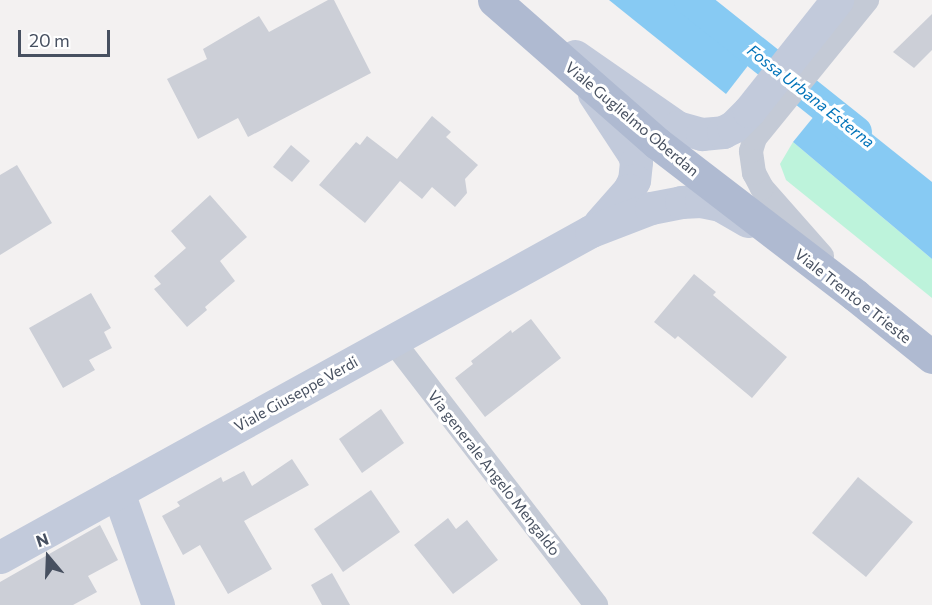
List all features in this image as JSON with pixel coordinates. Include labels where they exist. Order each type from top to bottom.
[{"type":"main road","name":"Viale Guglielmo Oberdan","points":[[494,0],[657,143],[774,235]]},
{"type":"main road","name":"Viale Trento e Trieste","points":[[774,235],[855,295],[932,357]]},
{"type":"street","points":[[494,0],[677,127],[702,134],[723,132],[733,127],[752,124]]},
{"type":"street","points":[[855,295],[762,188],[752,163],[752,124],[839,8],[867,0]]},
{"type":"street","name":"Viale Giuseppe Verdi","points":[[586,81],[634,155],[636,162],[634,180],[629,190],[591,231]]},
{"type":"street","name":"Viale Giuseppe Verdi","points":[[0,557],[591,231],[651,208],[701,201],[720,206],[774,235]]},
{"type":"street","name":"Via generale Angelo Mengaldo","points":[[393,341],[596,605]]},
{"type":"street","points":[[118,492],[158,605]]},
{"type":"green space","points":[[793,142],[932,259],[932,298],[786,180],[780,164]]},
{"type":"water","points":[[609,0],[705,0],[764,45],[726,94]]},
{"type":"water","points":[[828,99],[932,182],[932,259],[793,142]]},
{"type":"building","points":[[328,0],[334,0],[371,73],[248,137],[238,118],[198,139],[167,79],[207,59],[203,49],[259,16],[269,32]]},
{"type":"building","points":[[932,14],[932,50],[914,68],[893,52]]},
{"type":"building","points":[[432,116],[451,132],[446,137],[478,165],[465,179],[467,193],[455,207],[432,187],[422,199],[400,181],[365,223],[319,185],[356,142],[360,145],[367,136],[397,159]]},
{"type":"building","points":[[291,145],[310,161],[292,182],[273,167]]},
{"type":"building","points":[[17,165],[52,223],[0,255],[0,175]]},
{"type":"building","points":[[210,195],[247,237],[220,261],[235,281],[205,307],[207,310],[187,327],[154,289],[161,284],[154,276],[186,248],[171,231]]},
{"type":"building","points":[[694,274],[716,292],[713,295],[787,357],[752,398],[678,336],[675,339],[654,322]]},
{"type":"building","points":[[91,293],[111,328],[104,332],[112,348],[89,360],[95,370],[63,388],[29,328]]},
{"type":"building","points":[[531,319],[561,358],[485,417],[455,378],[473,364],[471,361],[511,330],[512,333]]},
{"type":"building","points":[[381,409],[404,443],[362,473],[339,439]]},
{"type":"building","points":[[292,459],[309,485],[244,521],[272,569],[228,594],[200,545],[183,555],[162,516],[180,506],[177,502],[221,477],[223,482],[244,471],[252,486]]},
{"type":"building","points":[[858,477],[913,522],[866,577],[812,533]]},
{"type":"building","points":[[371,490],[400,532],[343,572],[314,529]]},
{"type":"building","points":[[448,518],[456,529],[467,520],[498,560],[453,594],[414,545]]},
{"type":"building","points":[[100,525],[118,560],[88,576],[97,592],[73,605],[0,605],[0,582]]},
{"type":"building","points":[[332,573],[350,605],[322,605],[311,585]]},
{"type":"waterway","name":"Fossa Urbana Esterna","points":[[690,0],[856,132]]}]
